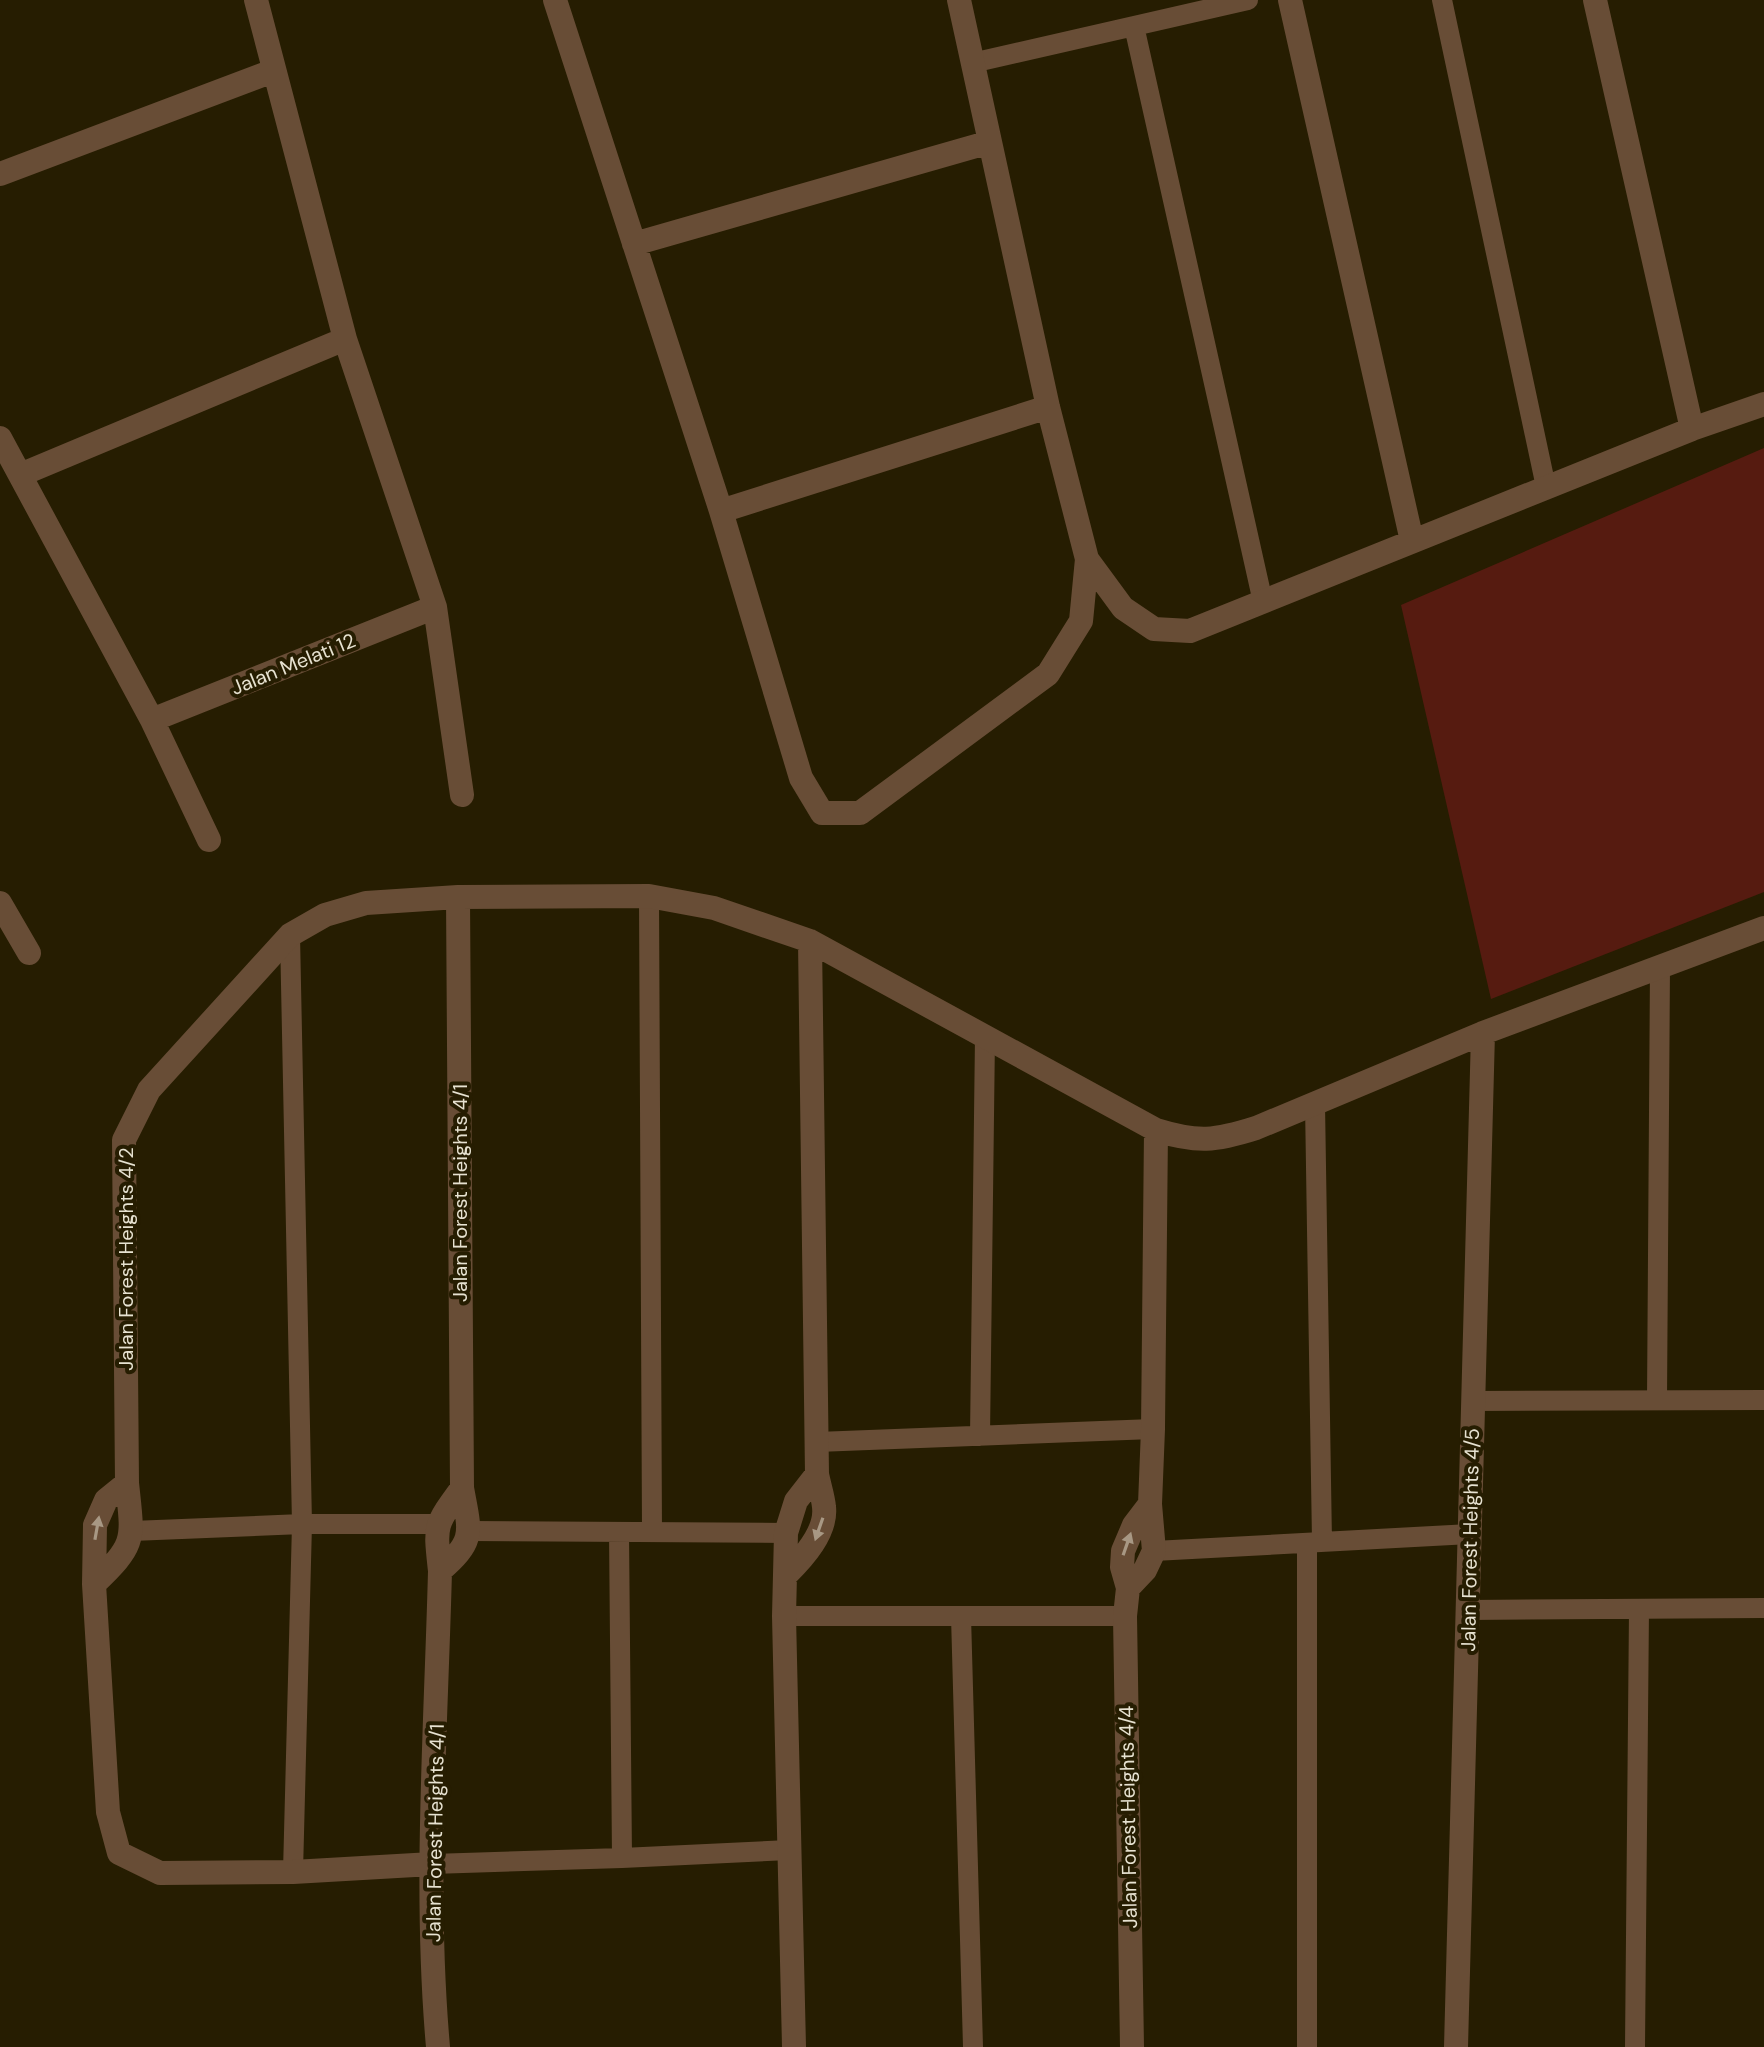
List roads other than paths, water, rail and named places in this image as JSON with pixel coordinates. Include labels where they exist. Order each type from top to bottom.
[{"type":"street","points":[[555,0],[721,511],[801,778],[822,813],[860,813],[1048,674],[1081,621],[1087,559],[1048,407],[959,0]]},
{"type":"street","points":[[1290,0],[1412,541]]},
{"type":"street","points":[[1595,0],[1692,429]]},
{"type":"street","points":[[263,2],[273,71],[345,339],[435,607],[462,795]]},
{"type":"street","points":[[0,174],[273,71]]},
{"type":"street","points":[[634,244],[990,142]]},
{"type":"street","points":[[20,475],[345,339]]},
{"type":"street","points":[[1087,559],[1123,608],[1154,629],[1190,631],[1692,429],[1764,404]]},
{"type":"street","points":[[721,511],[1048,407]]},
{"type":"street","points":[[0,438],[152,720],[209,840]]},
{"type":"street","name":"Jalan Melati 12","points":[[152,720],[435,607]]},
{"type":"street","name":"Jalan Forest Heights 4/2","points":[[132,1531],[127,1483],[124,1140],[149,1090],[290,935],[325,915],[366,903],[458,897],[649,896],[714,908],[810,941],[1156,1130],[1185,1139],[1221,1139],[1315,1104],[1483,1033],[1764,928]]},
{"type":"street","name":"Jalan Forest Heights 4/1","points":[[458,897],[462,1488],[469,1531]]},
{"type":"street","points":[[0,903],[29,953]]},
{"type":"street","points":[[787,1574],[815,1541],[825,1510],[817,1474],[810,941]]},
{"type":"street","name":"Jalan Forest Heights 4/5","points":[[1456,2047],[1483,1033]]},
{"type":"street","points":[[1128,1588],[1145,1570],[1154,1551],[1150,1504],[1156,1130]]},
{"type":"street","points":[[794,2047],[784,1616],[786,1533],[796,1501],[817,1474]]},
{"type":"street","points":[[127,1483],[106,1500],[95,1525],[94,1584],[108,1812],[119,1853],[160,1873],[293,1872],[432,1864]]},
{"type":"street","points":[[438,1524],[462,1488]]},
{"type":"street","name":"Jalan Forest Heights 4/4","points":[[1132,2047],[1125,1616],[1128,1588],[1122,1567],[1123,1551],[1134,1525],[1150,1504]]},
{"type":"street","name":"Jalan Forest Heights 4/1","points":[[438,1524],[440,1571],[432,1864],[433,1994],[438,2047]]},
{"type":"street","points":[[94,1584],[123,1556],[132,1531]]},
{"type":"street","points":[[440,1571],[462,1552],[469,1531]]},
{"type":"lane","points":[[972,63],[1248,0]]},
{"type":"lane","points":[[1442,0],[1546,487]]},
{"type":"lane","points":[[1134,26],[1263,602]]},
{"type":"lane","points":[[649,896],[652,1532]]},
{"type":"lane","points":[[290,935],[302,1524],[293,1872]]},
{"type":"lane","points":[[1657,1400],[1660,967]]},
{"type":"lane","points":[[980,1436],[985,1036]]},
{"type":"lane","points":[[1307,2047],[1314,1542],[1315,1104]]},
{"type":"lane","points":[[1473,1401],[1764,1400]]},
{"type":"lane","points":[[817,1442],[1153,1429]]},
{"type":"lane","points":[[132,1531],[302,1524],[438,1524]]},
{"type":"lane","points":[[469,1531],[786,1533]]},
{"type":"lane","points":[[619,1532],[622,1858]]},
{"type":"lane","points":[[1154,1551],[1470,1534]]},
{"type":"lane","points":[[1468,1610],[1764,1608]]},
{"type":"lane","points":[[1635,2047],[1639,1609]]},
{"type":"lane","points":[[784,1616],[1125,1616]]},
{"type":"lane","points":[[961,1616],[973,2047]]},
{"type":"lane","points":[[432,1864],[789,1850]]}]
